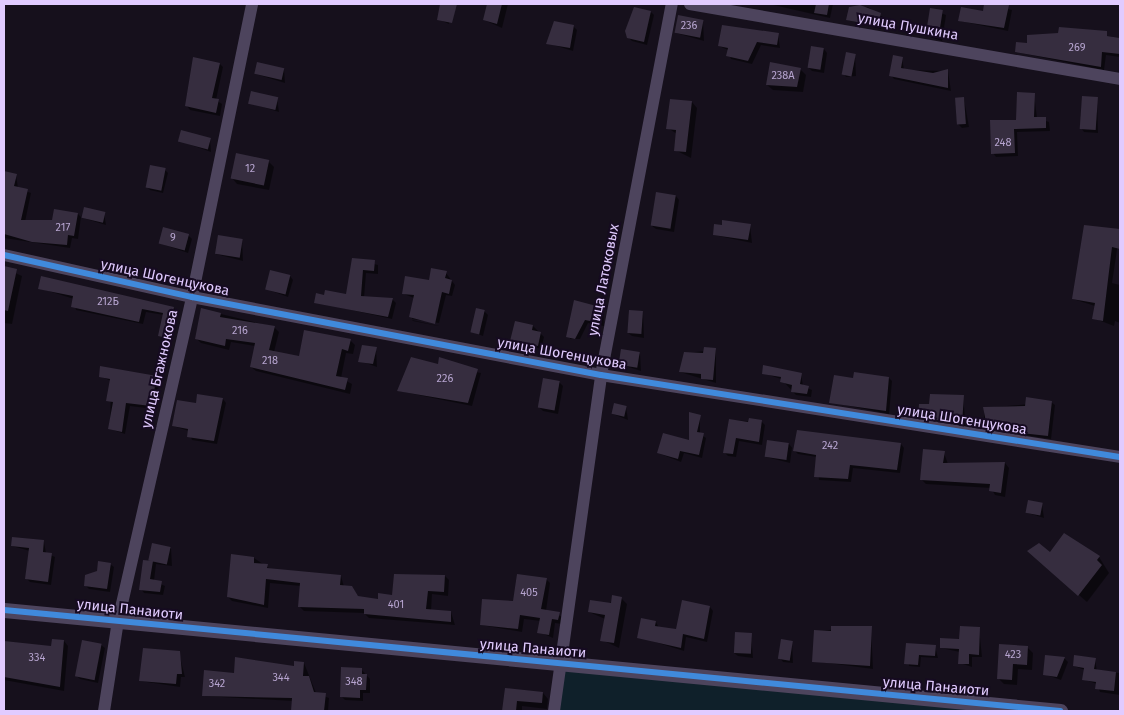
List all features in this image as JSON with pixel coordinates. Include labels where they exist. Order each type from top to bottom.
[{"type":"street","name":"улица Бгажнокова","points":[[104,711],[118,621],[192,297],[252,4]]},
{"type":"street","name":"улица Латоковых","points":[[554,711],[602,375],[672,4]]},
{"type":"street","name":"улица Пушкина","points":[[690,4],[1120,80]]},
{"type":"street","name":"улица Шогенцукова","points":[[4,255],[192,297],[602,375],[1120,457]]},
{"type":"street","name":"улица Панаиоти","points":[[4,610],[1060,711]]},
{"type":"shaded area","points":[[562,664],[1060,711],[554,711]]},
{"type":"building","points":[[440,4],[457,4],[452,23],[437,20]]},
{"type":"building","points":[[487,4],[502,4],[497,24],[483,20]]},
{"type":"building","points":[[816,4],[829,4],[827,15],[814,13]]},
{"type":"building","points":[[984,4],[1009,5],[1004,28],[958,21],[961,7],[983,11]]},
{"type":"building","points":[[860,5],[881,13],[878,26],[846,20],[849,7]]},
{"type":"building","points":[[634,7],[651,11],[644,42],[627,38],[625,31]]},
{"type":"building","points":[[930,8],[943,10],[938,38],[926,36]]},
{"type":"building","points":[[678,15],[704,20],[700,38],[675,33]]},
{"type":"building","points":[[554,21],[574,25],[570,48],[546,44]]},
{"type":"building","points":[[722,25],[779,33],[777,45],[757,42],[748,61],[726,56],[728,48],[718,46]]},
{"type":"building","points":[[1059,27],[1107,31],[1107,36],[1120,38],[1120,54],[1102,52],[1101,67],[1015,52],[1016,42],[1027,43],[1027,35],[1058,33]]},
{"type":"building","points":[[811,46],[824,48],[820,70],[808,68]]},
{"type":"building","points":[[846,52],[856,54],[851,76],[842,75]]},
{"type":"building","points":[[893,55],[903,57],[901,68],[933,73],[948,69],[948,88],[889,76]]},
{"type":"building","points":[[193,57],[220,63],[212,98],[219,99],[216,113],[185,106]]},
{"type":"building","points":[[257,62],[284,68],[282,80],[254,74]]},
{"type":"building","points":[[770,62],[801,68],[797,87],[766,85]]},
{"type":"building","points":[[251,91],[278,97],[275,110],[248,104]]},
{"type":"building","points":[[1017,92],[1035,93],[1034,117],[1046,117],[1046,128],[1014,129],[1015,153],[991,154],[990,120],[1016,120]]},
{"type":"building","points":[[1082,96],[1098,97],[1096,130],[1080,129]]},
{"type":"building","points":[[964,97],[966,124],[957,125],[955,98]]},
{"type":"building","points":[[670,99],[692,101],[686,152],[674,151],[676,130],[666,129]]},
{"type":"building","points":[[181,130],[211,138],[208,150],[178,142]]},
{"type":"building","points":[[236,153],[269,160],[264,186],[231,178]]},
{"type":"building","points":[[150,165],[166,168],[161,191],[146,188]]},
{"type":"building","points":[[4,171],[17,174],[14,186],[28,189],[21,220],[52,220],[54,209],[78,213],[74,236],[68,235],[67,245],[32,242],[4,234]]},
{"type":"building","points":[[656,192],[676,195],[670,229],[651,226]]},
{"type":"building","points":[[84,207],[105,212],[103,223],[82,218]]},
{"type":"building","points":[[722,220],[751,224],[748,240],[713,235],[714,224],[722,225]]},
{"type":"building","points":[[1084,225],[1120,229],[1120,249],[1112,247],[1103,321],[1092,319],[1095,303],[1072,299]]},
{"type":"building","points":[[163,227],[189,234],[185,250],[159,243]]},
{"type":"building","points":[[218,235],[243,239],[240,258],[215,254]]},
{"type":"building","points":[[352,258],[375,260],[374,271],[363,270],[361,296],[393,298],[388,317],[314,303],[316,293],[324,295],[325,290],[346,294]]},
{"type":"building","points":[[4,266],[17,269],[8,311],[4,310]]},
{"type":"building","points":[[431,268],[447,271],[445,278],[452,280],[449,294],[442,292],[435,324],[409,317],[414,295],[402,294],[405,276],[429,280]]},
{"type":"building","points":[[270,270],[290,275],[286,294],[265,289]]},
{"type":"building","points":[[41,276],[174,307],[168,338],[158,336],[163,313],[142,309],[139,322],[71,307],[73,296],[38,289]]},
{"type":"building","points":[[574,300],[604,308],[600,323],[585,320],[575,339],[566,337]]},
{"type":"building","points":[[201,308],[221,313],[220,317],[275,326],[269,350],[299,356],[304,330],[351,339],[348,351],[342,349],[336,376],[348,378],[345,390],[250,367],[255,343],[226,339],[225,346],[195,339]]},
{"type":"building","points":[[476,308],[485,310],[479,334],[470,332]]},
{"type":"building","points":[[629,310],[643,311],[641,334],[627,333]]},
{"type":"building","points":[[515,321],[533,325],[532,330],[541,332],[538,346],[510,341]]},
{"type":"building","points":[[362,345],[377,347],[373,364],[358,362]]},
{"type":"building","points":[[704,347],[716,348],[713,380],[701,379],[701,374],[679,372],[684,352],[703,353]]},
{"type":"building","points":[[621,349],[640,352],[637,368],[618,365]]},
{"type":"building","points":[[411,357],[438,364],[439,357],[478,369],[468,403],[397,391]]},
{"type":"building","points":[[763,365],[802,373],[800,384],[809,386],[807,394],[791,392],[792,385],[780,382],[781,377],[762,374]]},
{"type":"building","points":[[100,366],[157,376],[151,406],[126,403],[122,432],[108,429],[113,402],[106,401],[110,379],[99,377]]},
{"type":"building","points":[[854,372],[889,377],[886,411],[829,403],[834,375],[853,378]]},
{"type":"building","points":[[543,378],[560,381],[555,410],[538,408]]},
{"type":"building","points":[[197,394],[223,398],[214,441],[187,437],[188,429],[172,426],[177,400],[196,403]]},
{"type":"building","points":[[930,394],[964,395],[962,424],[918,417],[919,404],[929,404]]},
{"type":"building","points":[[1026,397],[1052,401],[1048,436],[1021,433],[1022,428],[987,427],[983,407],[1025,406]]},
{"type":"building","points":[[614,403],[627,406],[624,417],[612,414]]},
{"type":"building","points":[[689,412],[701,415],[697,432],[704,433],[699,455],[680,451],[678,459],[657,453],[663,433],[689,440]]},
{"type":"building","points":[[749,418],[762,420],[759,442],[736,438],[733,454],[723,453],[729,419],[748,422]]},
{"type":"building","points":[[797,430],[901,443],[897,470],[850,465],[848,479],[814,477],[816,455],[793,451]]},
{"type":"building","points":[[767,440],[789,443],[786,460],[765,457]]},
{"type":"building","points":[[923,449],[945,451],[943,463],[1005,462],[1001,493],[989,491],[990,484],[920,480]]},
{"type":"building","points":[[1028,500],[1043,503],[1040,516],[1026,513]]},
{"type":"building","points":[[1064,533],[1100,556],[1097,560],[1102,565],[1078,596],[1027,551],[1039,543],[1050,552]]},
{"type":"building","points":[[12,537],[44,540],[43,552],[52,553],[48,582],[25,579],[29,548],[11,546]]},
{"type":"building","points":[[152,543],[171,547],[167,565],[148,561]]},
{"type":"building","points":[[231,554],[254,557],[254,563],[268,564],[267,568],[341,575],[340,585],[352,586],[358,596],[378,599],[378,593],[392,595],[394,574],[445,575],[444,592],[428,591],[426,609],[451,611],[451,622],[364,614],[364,609],[298,607],[300,583],[266,579],[264,605],[227,597]]},
{"type":"building","points":[[143,560],[153,561],[150,579],[162,581],[160,592],[139,590]]},
{"type":"building","points":[[98,561],[111,563],[107,589],[84,586],[85,575],[97,571]]},
{"type":"building","points":[[517,574],[547,578],[541,609],[560,612],[558,620],[552,619],[549,635],[537,633],[540,618],[520,615],[518,629],[480,625],[482,599],[513,601]]},
{"type":"building","points":[[612,595],[622,597],[614,643],[600,641],[605,615],[588,612],[590,600],[611,603]]},
{"type":"building","points":[[682,600],[710,606],[704,639],[683,634],[681,648],[637,638],[641,618],[656,621],[655,626],[676,629]]},
{"type":"building","points":[[831,626],[872,626],[870,666],[812,662],[814,630],[831,631]]},
{"type":"building","points":[[960,626],[980,627],[979,655],[969,654],[969,664],[958,664],[959,649],[940,648],[940,638],[959,639]]},
{"type":"building","points":[[735,632],[752,633],[751,654],[734,653]]},
{"type":"building","points":[[52,639],[64,640],[60,687],[4,677],[4,641],[51,646]]},
{"type":"building","points":[[781,639],[793,641],[790,661],[778,659]]},
{"type":"building","points":[[82,640],[102,644],[95,680],[75,676]]},
{"type":"building","points":[[906,643],[936,645],[935,656],[919,655],[918,665],[904,664]]},
{"type":"building","points":[[999,644],[1028,646],[1027,665],[1013,664],[1012,680],[997,679]]},
{"type":"building","points":[[143,648],[180,651],[182,674],[177,674],[176,684],[139,681]]},
{"type":"building","points":[[1045,655],[1065,657],[1057,677],[1043,675]]},
{"type":"building","points":[[1074,655],[1096,658],[1094,669],[1116,672],[1114,691],[1095,689],[1096,682],[1082,680],[1084,668],[1073,666]]},
{"type":"building","points":[[235,657],[294,666],[294,661],[304,662],[303,676],[309,676],[314,692],[326,693],[324,711],[291,711],[292,698],[202,696],[204,670],[234,673]]},
{"type":"building","points":[[341,667],[362,668],[362,674],[367,674],[366,690],[360,690],[360,698],[340,697]]},
{"type":"building","points":[[505,688],[543,692],[542,703],[517,701],[516,711],[502,711]]},
{"type":"cycle path","points":[[4,255],[192,297],[601,375],[1120,457]]},
{"type":"cycle path","points":[[4,610],[1060,711]]}]
